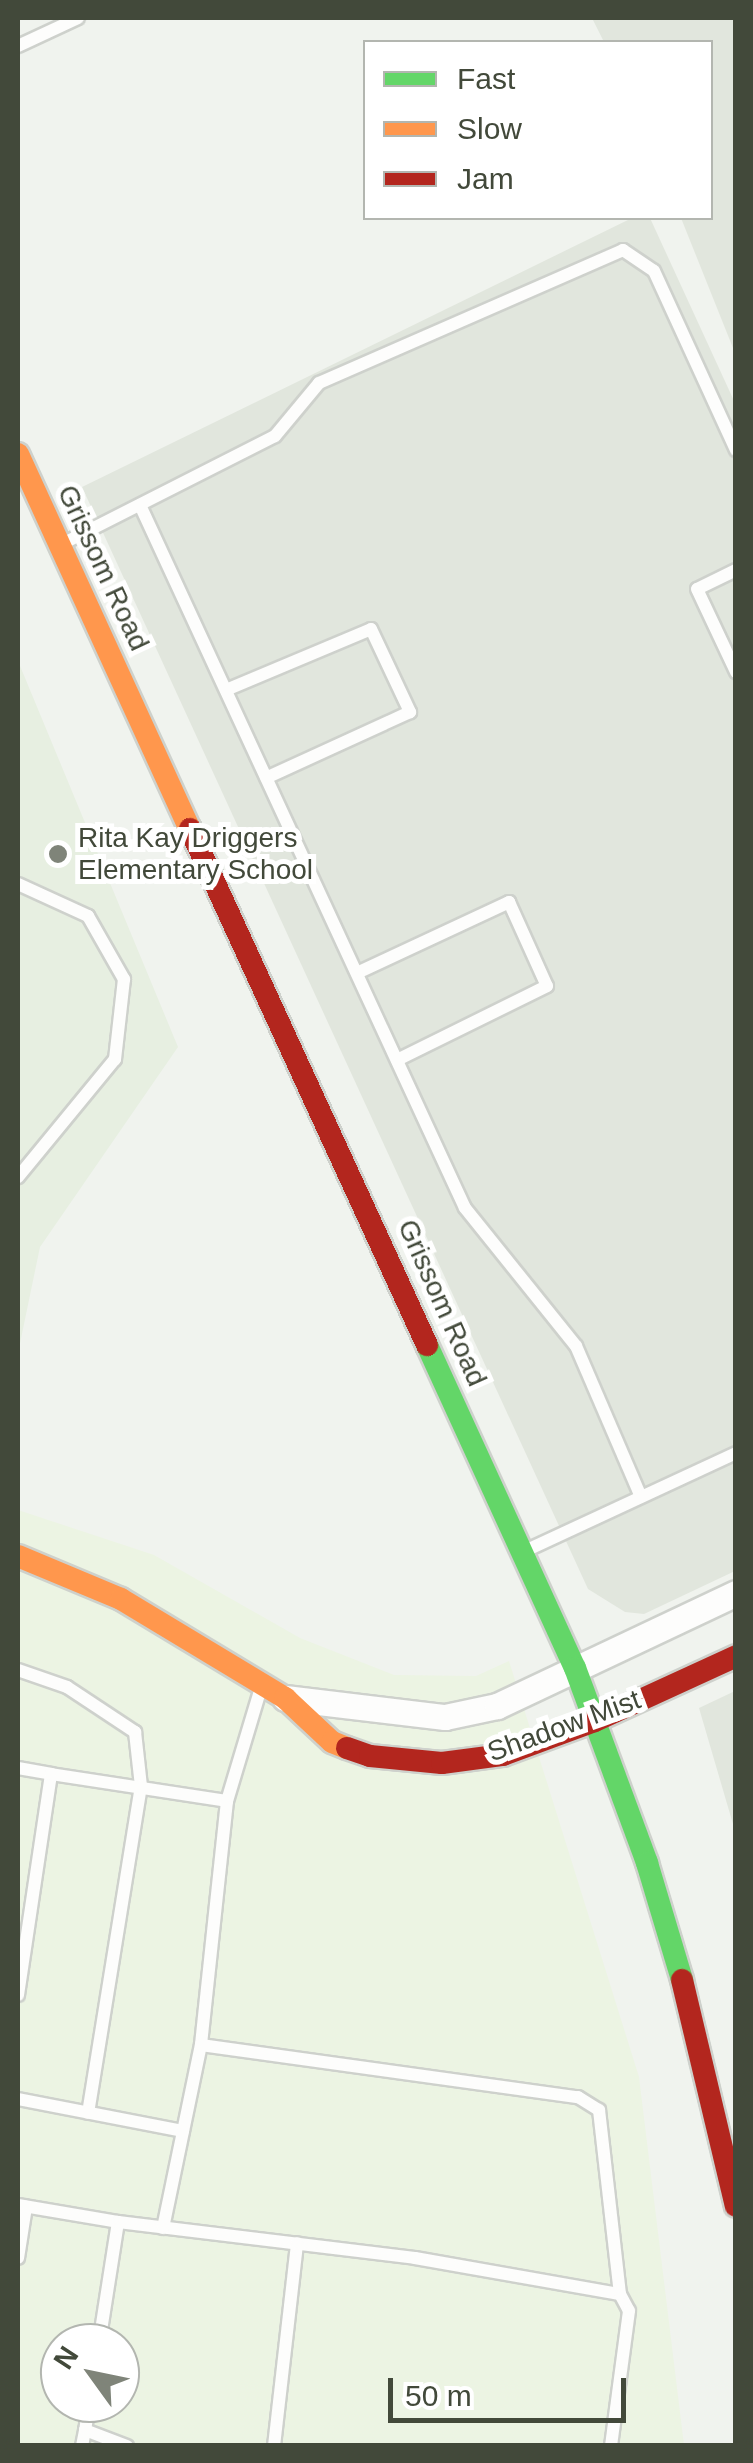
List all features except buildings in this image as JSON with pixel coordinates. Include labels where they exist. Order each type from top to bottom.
[{"type":"main road","name":"Grissom Road","points":[[18,454],[574,1668],[647,1863],[691,2011],[736,2206]]},
{"type":"main road","name":"Shadow Mist","points":[[18,1556],[121,1599],[285,1698],[332,1742],[370,1756],[442,1763],[503,1755],[595,1721],[736,1656]]},
{"type":"street","name":"Shadow Mist","points":[[285,1698],[446,1716],[497,1706],[736,1593]]},
{"type":"lane","points":[[18,46],[78,18]]},
{"type":"lane","points":[[60,545],[275,436],[319,382],[623,250],[654,271],[736,450]]},
{"type":"lane","points":[[140,504],[466,1208],[576,1346],[641,1497]]},
{"type":"lane","points":[[736,570],[697,589],[736,672]]},
{"type":"lane","points":[[226,690],[370,629],[410,712],[266,778]]},
{"type":"lane","points":[[18,884],[88,916],[124,978],[115,1059],[18,1177]]},
{"type":"lane","points":[[356,972],[509,902],[547,986],[397,1060]]},
{"type":"lane","points":[[522,1552],[736,1453]]},
{"type":"lane","points":[[18,1670],[67,1687],[135,1732],[142,1786],[88,2112]]},
{"type":"lane","points":[[163,2228],[201,2044],[228,1801],[262,1684]]},
{"type":"lane","points":[[18,1768],[228,1801]]},
{"type":"lane","points":[[18,1996],[50,1774]]},
{"type":"lane","points":[[201,2044],[578,2097],[599,2110],[620,2294],[629,2310],[611,2446]]},
{"type":"lane","points":[[18,2099],[183,2131]]},
{"type":"lane","points":[[18,2258],[22,2206],[163,2228],[416,2258],[620,2294]]},
{"type":"lane","points":[[102,2323],[118,2222]]},
{"type":"lane","points":[[274,2446],[298,2243]]},
{"type":"lane","points":[[82,2446],[86,2423]]},
{"type":"lane","points":[[85,2430],[127,2446]]},
{"type":"shaded area","points":[[592,18],[735,18],[735,353],[682,220],[713,220],[713,40],[603,40]]},
{"type":"shaded area","points":[[628,220],[651,220],[735,403],[735,1571],[644,1614],[625,1612],[588,1589],[82,487]]},
{"type":"shaded area","name":"Rita Kay Driggers Elementary School","points":[[18,661],[178,1047],[40,1247],[18,1353]]},
{"type":"shaded area","points":[[18,1510],[154,1555],[300,1638],[394,1675],[476,1676],[509,1661],[639,2077],[684,2445],[18,2444]]},
{"type":"shaded area","points":[[735,1691],[735,1831],[699,1708]]},
{"type":"traffic: fast","points":[[427,1345],[575,1668],[647,1863],[682,1980]]},
{"type":"traffic: slow","points":[[18,454],[190,829]]},
{"type":"traffic: slow","points":[[18,1556],[121,1599],[285,1698],[332,1742],[347,1748]]},
{"type":"traffic: jam","points":[[190,829],[427,1345]]},
{"type":"traffic: jam","points":[[347,1748],[370,1756],[442,1763],[503,1755],[595,1721],[736,1656]]},
{"type":"traffic: jam","points":[[682,1980],[736,2206]]},
{"type":"place","name":"Rita Kay Driggers Elementary School","points":[[58,854]]}]
